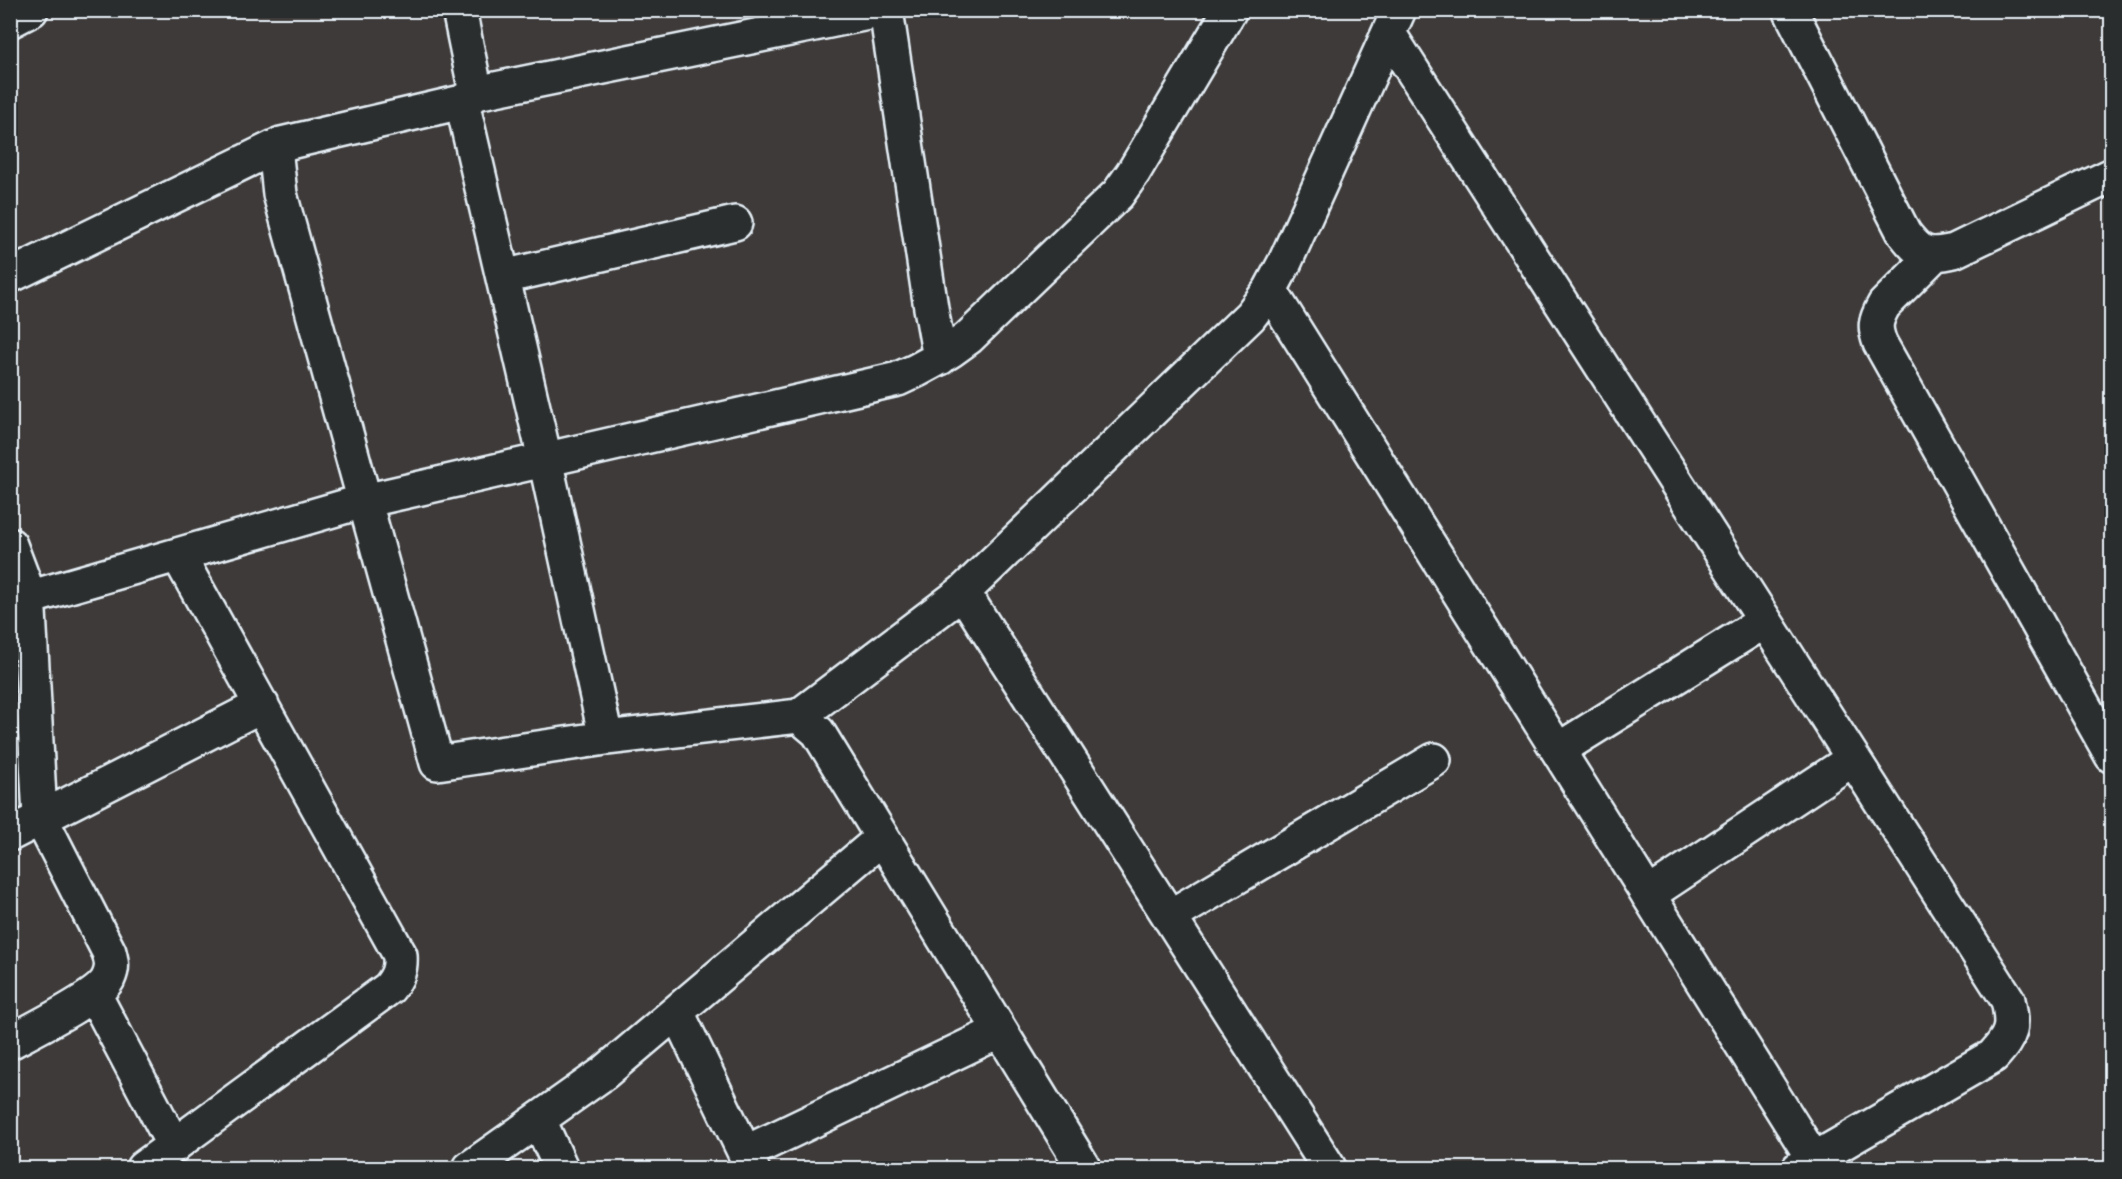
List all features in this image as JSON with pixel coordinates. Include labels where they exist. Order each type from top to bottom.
[{"type":"street","points":[[10,21],[31,10]]},
{"type":"street","points":[[459,10],[469,97],[503,277],[606,738]]},
{"type":"street","points":[[10,276],[281,144],[469,97],[884,10],[940,358]]},
{"type":"street","points":[[28,597],[364,501],[898,379],[940,358],[968,338],[1118,194],[1133,173],[1230,10]]},
{"type":"street","points":[[1790,10],[1904,233],[1917,249],[1934,255],[1954,251],[2112,174]]},
{"type":"street","points":[[281,144],[276,156],[280,194],[437,763],[606,738],[799,716],[963,592],[1250,316],[1270,290],[1285,262],[1394,22]]},
{"type":"street","points":[[1270,290],[1648,894],[1806,1164],[1993,1056],[2007,1040],[2012,1021],[2008,1000],[1765,621],[1394,22]]},
{"type":"street","points":[[503,277],[735,223]]},
{"type":"street","points":[[1934,255],[1884,305],[1875,329],[1880,343],[2112,756]]},
{"type":"street","points":[[143,1168],[389,988],[401,968],[400,954],[178,555]]},
{"type":"street","points":[[10,1042],[94,994],[107,981],[113,967],[109,952],[40,817],[28,597],[13,558]]},
{"type":"street","points":[[963,592],[1329,1168]]},
{"type":"street","points":[[1558,750],[1765,621]]},
{"type":"street","points":[[10,834],[262,705]]},
{"type":"street","points":[[799,716],[818,732],[1084,1168]]},
{"type":"street","points":[[1648,894],[1853,759]]},
{"type":"street","points":[[1169,917],[1434,760]]},
{"type":"street","points":[[470,1168],[611,1068],[882,837]]},
{"type":"street","points":[[94,994],[174,1146]]},
{"type":"street","points":[[677,1012],[749,1161],[1000,1030]]},
{"type":"street","points":[[539,1120],[561,1168]]}]
